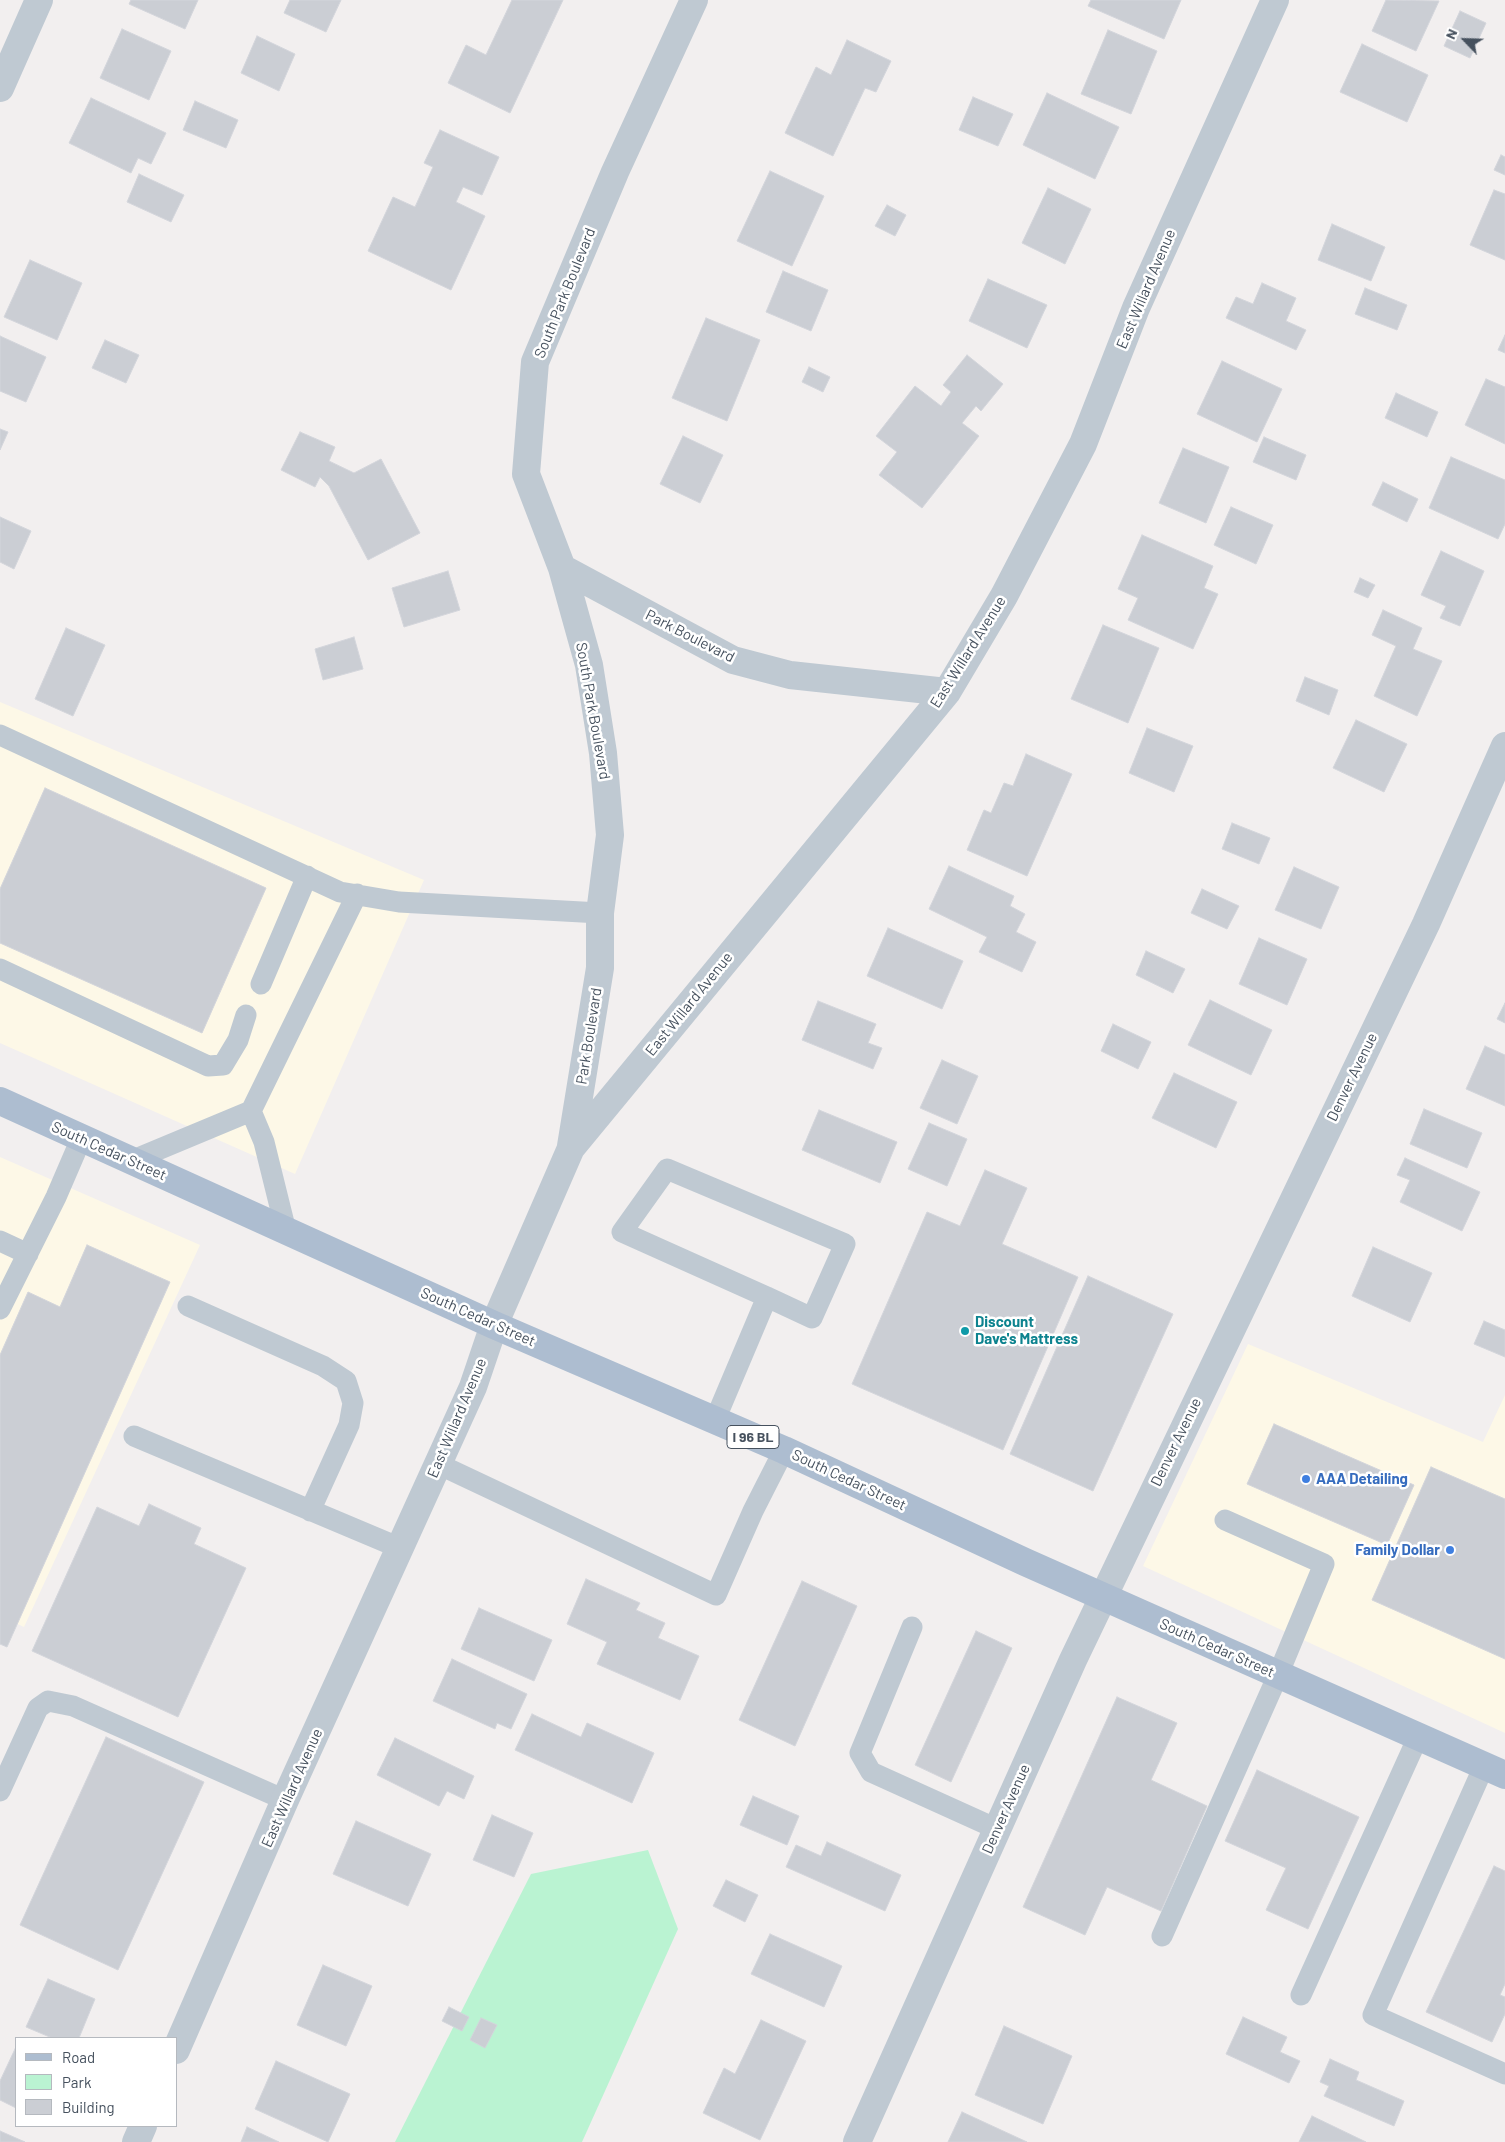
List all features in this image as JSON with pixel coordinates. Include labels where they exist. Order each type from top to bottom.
[{"type":"main road","name":"South Cedar Street","points":[[0,1101],[494,1325],[784,1450],[1278,1675],[1495,1770]]},
{"type":"street","points":[[0,88],[40,0]]},
{"type":"street","name":"South Park Boulevard","points":[[610,834],[603,753],[588,665],[562,568],[526,474],[536,362],[615,172],[694,0]]},
{"type":"street","name":"East Willard Avenue","points":[[178,2045],[285,1800],[473,1387],[494,1325],[571,1148],[946,692],[1004,596],[1082,444],[1136,308],[1275,0]]},
{"type":"street","name":"Park Boulevard","points":[[562,568],[733,660],[790,675],[946,692]]},
{"type":"street","name":"Denver Avenue","points":[[857,2142],[1103,1596],[1422,933],[1505,746]]},
{"type":"street","name":"Park Boulevard","points":[[571,1148],[600,968],[600,913],[610,834]]},
{"type":"street","points":[[136,2142],[143,2127]]},
{"type":"lane","points":[[0,735],[340,892],[400,902],[600,913]]},
{"type":"lane","points":[[261,984],[307,876]]},
{"type":"lane","points":[[130,1161],[251,1111],[357,894]]},
{"type":"lane","points":[[0,969],[208,1066],[223,1065],[238,1040],[246,1015]]},
{"type":"lane","points":[[251,1111],[264,1142],[286,1231]]},
{"type":"lane","points":[[0,1309],[56,1197],[81,1139]]},
{"type":"lane","points":[[668,1169],[845,1244],[812,1318],[767,1297],[622,1232],[668,1169]]},
{"type":"lane","points":[[0,1241],[28,1254]]},
{"type":"lane","points":[[715,1420],[767,1297]]},
{"type":"lane","points":[[188,1306],[322,1366],[346,1381],[353,1403],[348,1425],[310,1511]]},
{"type":"lane","points":[[134,1436],[400,1548]]},
{"type":"lane","points":[[438,1464],[716,1595],[753,1511],[784,1450]]},
{"type":"lane","points":[[1162,1936],[1278,1675],[1324,1564],[1225,1520]]},
{"type":"lane","points":[[912,1627],[860,1753],[871,1772],[998,1829]]},
{"type":"lane","points":[[0,1791],[38,1708],[48,1701],[74,1706],[285,1800]]},
{"type":"lane","points":[[1301,1995],[1418,1737]]},
{"type":"lane","points":[[1495,1770],[1373,2015],[1505,2074]]},
{"type":"shaded area","points":[[0,702],[424,880],[295,1174],[0,1043]]},
{"type":"shaded area","points":[[0,1157],[200,1245],[24,1627],[0,1616]]},
{"type":"shaded area","points":[[1248,1344],[1483,1442],[1505,1395],[1505,1733],[1143,1566]]},
{"type":"green space","points":[[648,1850],[678,1929],[582,2142],[395,2142],[531,1874]]},
{"type":"building","points":[[131,0],[198,0],[185,29],[129,4]]},
{"type":"building","points":[[290,0],[341,0],[326,32],[284,13]]},
{"type":"building","points":[[512,0],[563,0],[510,113],[448,83],[466,45],[486,55]]},
{"type":"building","points":[[1091,0],[1181,0],[1164,39],[1088,6]]},
{"type":"building","points":[[1386,0],[1439,1],[1416,51],[1372,31]]},
{"type":"building","points":[[1460,11],[1486,23],[1470,58],[1444,46]]},
{"type":"building","points":[[122,29],[171,51],[149,100],[100,78]]},
{"type":"building","points":[[1108,30],[1157,51],[1131,114],[1081,94]]},
{"type":"building","points":[[257,36],[295,54],[279,91],[241,73]]},
{"type":"building","points":[[847,40],[891,61],[876,92],[865,88],[833,156],[785,133],[816,67],[831,75]]},
{"type":"building","points":[[1362,44],[1428,75],[1407,122],[1340,92]]},
{"type":"building","points":[[1047,93],[1119,127],[1095,179],[1023,145]]},
{"type":"building","points":[[973,97],[1013,114],[998,146],[959,130]]},
{"type":"building","points":[[91,98],[166,133],[151,164],[138,158],[131,173],[69,143]]},
{"type":"building","points":[[195,101],[238,120],[226,148],[183,130]]},
{"type":"building","points":[[440,130],[499,157],[482,195],[463,187],[456,202],[485,216],[451,290],[368,251],[393,197],[415,207],[433,167],[424,163]]},
{"type":"building","points":[[1501,155],[1505,157],[1505,175],[1494,170]]},
{"type":"building","points":[[770,171],[824,196],[792,266],[737,241]]},
{"type":"building","points":[[139,174],[184,195],[171,222],[127,202]]},
{"type":"building","points":[[1048,188],[1091,209],[1065,264],[1022,243]]},
{"type":"building","points":[[1494,190],[1505,194],[1505,260],[1470,245]]},
{"type":"building","points":[[887,205],[906,215],[895,236],[875,226]]},
{"type":"building","points":[[1332,224],[1385,247],[1371,281],[1318,260]]},
{"type":"building","points":[[30,260],[82,283],[57,340],[4,317]]},
{"type":"building","points":[[783,271],[828,290],[811,331],[766,312]]},
{"type":"building","points":[[988,279],[1047,305],[1027,348],[969,321]]},
{"type":"building","points":[[1262,283],[1296,298],[1286,321],[1306,330],[1296,350],[1226,318],[1236,297],[1253,304]]},
{"type":"building","points":[[1365,288],[1407,305],[1397,330],[1355,314]]},
{"type":"building","points":[[706,318],[760,340],[727,421],[672,398]]},
{"type":"building","points":[[1505,335],[1505,353],[1498,350]]},
{"type":"building","points":[[0,336],[46,357],[26,402],[0,391]]},
{"type":"building","points":[[105,340],[139,355],[126,383],[92,368]]},
{"type":"building","points":[[967,355],[1003,384],[981,411],[976,406],[962,423],[979,436],[922,508],[879,475],[897,452],[876,436],[915,386],[941,406],[951,392],[943,385]]},
{"type":"building","points":[[1222,361],[1282,389],[1257,442],[1197,414]]},
{"type":"building","points":[[809,367],[830,377],[823,392],[802,382]]},
{"type":"building","points":[[1486,379],[1505,387],[1505,444],[1465,425]]},
{"type":"building","points":[[1396,393],[1438,412],[1427,437],[1385,418]]},
{"type":"building","points":[[0,429],[8,432],[0,450]]},
{"type":"building","points":[[300,432],[335,447],[329,461],[354,473],[381,459],[420,533],[368,560],[329,486],[320,477],[315,487],[281,470]]},
{"type":"building","points":[[683,436],[723,455],[700,503],[660,484]]},
{"type":"building","points":[[1264,437],[1306,455],[1296,480],[1253,462]]},
{"type":"building","points":[[1183,448],[1229,467],[1206,523],[1159,503]]},
{"type":"building","points":[[1451,457],[1505,480],[1505,524],[1498,539],[1429,508]]},
{"type":"building","points":[[1383,482],[1418,499],[1407,522],[1372,505]]},
{"type":"building","points":[[1231,507],[1273,525],[1256,564],[1214,545]]},
{"type":"building","points":[[0,517],[31,531],[14,569],[0,562]]},
{"type":"building","points":[[1142,535],[1213,566],[1204,588],[1218,594],[1193,649],[1128,620],[1138,598],[1118,589]]},
{"type":"building","points":[[1441,551],[1484,571],[1460,626],[1440,618],[1446,606],[1421,595]]},
{"type":"building","points":[[448,571],[460,610],[404,627],[392,588]]},
{"type":"building","points":[[1360,578],[1375,585],[1368,598],[1354,592]]},
{"type":"building","points":[[1383,610],[1422,628],[1413,649],[1442,661],[1417,716],[1374,696],[1396,646],[1372,635]]},
{"type":"building","points":[[1103,625],[1159,648],[1128,723],[1071,699]]},
{"type":"building","points":[[66,628],[105,645],[73,716],[35,699]]},
{"type":"building","points":[[354,637],[363,669],[323,680],[315,649]]},
{"type":"building","points":[[1305,677],[1338,690],[1329,715],[1296,701]]},
{"type":"building","points":[[1356,720],[1407,744],[1384,792],[1333,768]]},
{"type":"building","points":[[1147,728],[1193,746],[1174,792],[1129,773]]},
{"type":"building","points":[[1026,754],[1072,774],[1027,876],[967,850],[984,810],[991,813],[1004,783],[1013,786]]},
{"type":"building","points":[[45,788],[266,888],[202,1033],[0,943],[0,889]]},
{"type":"building","points":[[1232,823],[1270,838],[1259,864],[1222,849]]},
{"type":"building","points":[[949,866],[1014,896],[1010,906],[1025,914],[1016,932],[1036,942],[1022,972],[979,952],[987,937],[929,909]]},
{"type":"building","points":[[1294,867],[1339,887],[1321,929],[1275,910]]},
{"type":"building","points":[[1202,889],[1239,906],[1227,929],[1191,913]]},
{"type":"building","points":[[888,928],[963,961],[942,1009],[867,976]]},
{"type":"building","points":[[1259,938],[1307,959],[1287,1005],[1239,984]]},
{"type":"building","points":[[1146,951],[1185,969],[1173,993],[1136,975]]},
{"type":"building","points":[[1210,1000],[1272,1030],[1251,1075],[1188,1045]]},
{"type":"building","points":[[818,1001],[876,1024],[868,1043],[882,1048],[873,1069],[802,1040]]},
{"type":"building","points":[[1505,1003],[1505,1023],[1497,1019]]},
{"type":"building","points":[[1113,1024],[1151,1042],[1138,1069],[1101,1051]]},
{"type":"building","points":[[1485,1046],[1505,1055],[1505,1106],[1466,1089]]},
{"type":"building","points":[[942,1060],[978,1076],[957,1124],[920,1108]]},
{"type":"building","points":[[1174,1073],[1237,1102],[1216,1148],[1152,1118]]},
{"type":"building","points":[[1424,1109],[1482,1133],[1467,1168],[1410,1144]]},
{"type":"building","points":[[819,1110],[897,1142],[880,1183],[802,1150]]},
{"type":"building","points":[[929,1123],[967,1139],[947,1186],[908,1169]]},
{"type":"building","points":[[1405,1158],[1480,1192],[1462,1231],[1400,1202],[1410,1180],[1397,1175]]},
{"type":"building","name":"Discount Dave's Mattress","points":[[985,1170],[1027,1188],[1002,1244],[1078,1277],[1003,1450],[852,1384],[927,1212],[960,1226]]},
{"type":"building","points":[[87,1245],[170,1282],[7,1647],[0,1644],[0,1355],[28,1292],[60,1307]]},
{"type":"building","points":[[1373,1247],[1432,1273],[1410,1322],[1352,1296]]},
{"type":"building","points":[[1088,1276],[1173,1314],[1093,1491],[1010,1454]]},
{"type":"building","points":[[1484,1321],[1505,1330],[1505,1357],[1474,1344]]},
{"type":"building","points":[[1274,1424],[1414,1485],[1387,1545],[1247,1484]]},
{"type":"building","name":"Family Dollar","points":[[1431,1467],[1505,1499],[1505,1659],[1372,1600]]},
{"type":"building","points":[[149,1504],[201,1528],[194,1544],[246,1568],[178,1717],[32,1651],[97,1507],[139,1526]]},
{"type":"building","points":[[586,1579],[640,1603],[636,1610],[665,1623],[658,1638],[699,1656],[680,1700],[597,1664],[607,1642],[567,1624]]},
{"type":"building","points":[[802,1581],[857,1606],[795,1746],[739,1720]]},
{"type":"building","points":[[479,1608],[552,1640],[534,1681],[461,1649]]},
{"type":"building","points":[[976,1631],[1012,1648],[951,1782],[915,1765]]},
{"type":"building","points":[[452,1659],[527,1694],[511,1729],[497,1723],[495,1729],[433,1701]]},
{"type":"building","points":[[1117,1697],[1177,1723],[1151,1780],[1207,1806],[1161,1911],[1107,1887],[1085,1935],[1023,1907]]},
{"type":"building","points":[[532,1714],[581,1737],[587,1723],[654,1753],[632,1803],[515,1750]]},
{"type":"building","points":[[106,1737],[204,1782],[118,1970],[20,1925]]},
{"type":"building","points":[[395,1738],[474,1776],[464,1799],[447,1791],[439,1806],[377,1775]]},
{"type":"building","points":[[1257,1770],[1359,1817],[1308,1929],[1266,1910],[1286,1868],[1225,1841]]},
{"type":"building","points":[[753,1796],[799,1816],[787,1845],[740,1825]]},
{"type":"building","points":[[492,1815],[533,1833],[514,1877],[473,1860]]},
{"type":"building","points":[[356,1821],[431,1854],[408,1906],[333,1874]]},
{"type":"building","points":[[827,1842],[901,1875],[885,1911],[786,1867],[796,1845],[821,1856]]},
{"type":"building","points":[[1494,1866],[1505,1871],[1505,1984],[1500,1995],[1505,1997],[1505,2014],[1492,2042],[1426,2012]]},
{"type":"building","points":[[726,1880],[758,1895],[745,1922],[713,1906]]},
{"type":"building","points":[[770,1934],[842,1966],[824,2007],[751,1974]]},
{"type":"building","points":[[323,1965],[372,1986],[346,2046],[297,2025]]},
{"type":"building","points":[[48,1979],[95,1999],[79,2037],[50,2037],[26,2027]]},
{"type":"building","points":[[449,2007],[469,2017],[462,2031],[442,2021]]},
{"type":"building","points":[[1243,2017],[1287,2037],[1280,2052],[1300,2061],[1289,2083],[1226,2054]]},
{"type":"building","points":[[481,2018],[497,2025],[485,2048],[470,2040]]},
{"type":"building","points":[[761,2020],[806,2041],[760,2140],[703,2113],[724,2068],[735,2074]]},
{"type":"building","points":[[1004,2026],[1072,2056],[1043,2124],[975,2095]]},
{"type":"building","points":[[15,2049],[15,2108],[0,2100],[0,2081]]},
{"type":"building","points":[[1330,2059],[1359,2072],[1356,2080],[1404,2101],[1394,2126],[1324,2096],[1329,2086],[1320,2082]]},
{"type":"building","points":[[276,2061],[350,2094],[328,2142],[255,2109]]},
{"type":"building","points":[[962,2112],[1027,2142],[948,2142]]},
{"type":"building","points":[[1312,2116],[1366,2142],[1299,2142]]},
{"type":"building","points":[[247,2127],[279,2142],[241,2142]]},
{"type":"building","points":[[0,2131],[25,2142],[0,2142]]},
{"type":"place","name":"Discount Dave's Mattress","points":[[965,1331]]},
{"type":"place","name":"AAA Detailing","points":[[1306,1479]]},
{"type":"place","name":"Family Dollar","points":[[1450,1550]]}]
